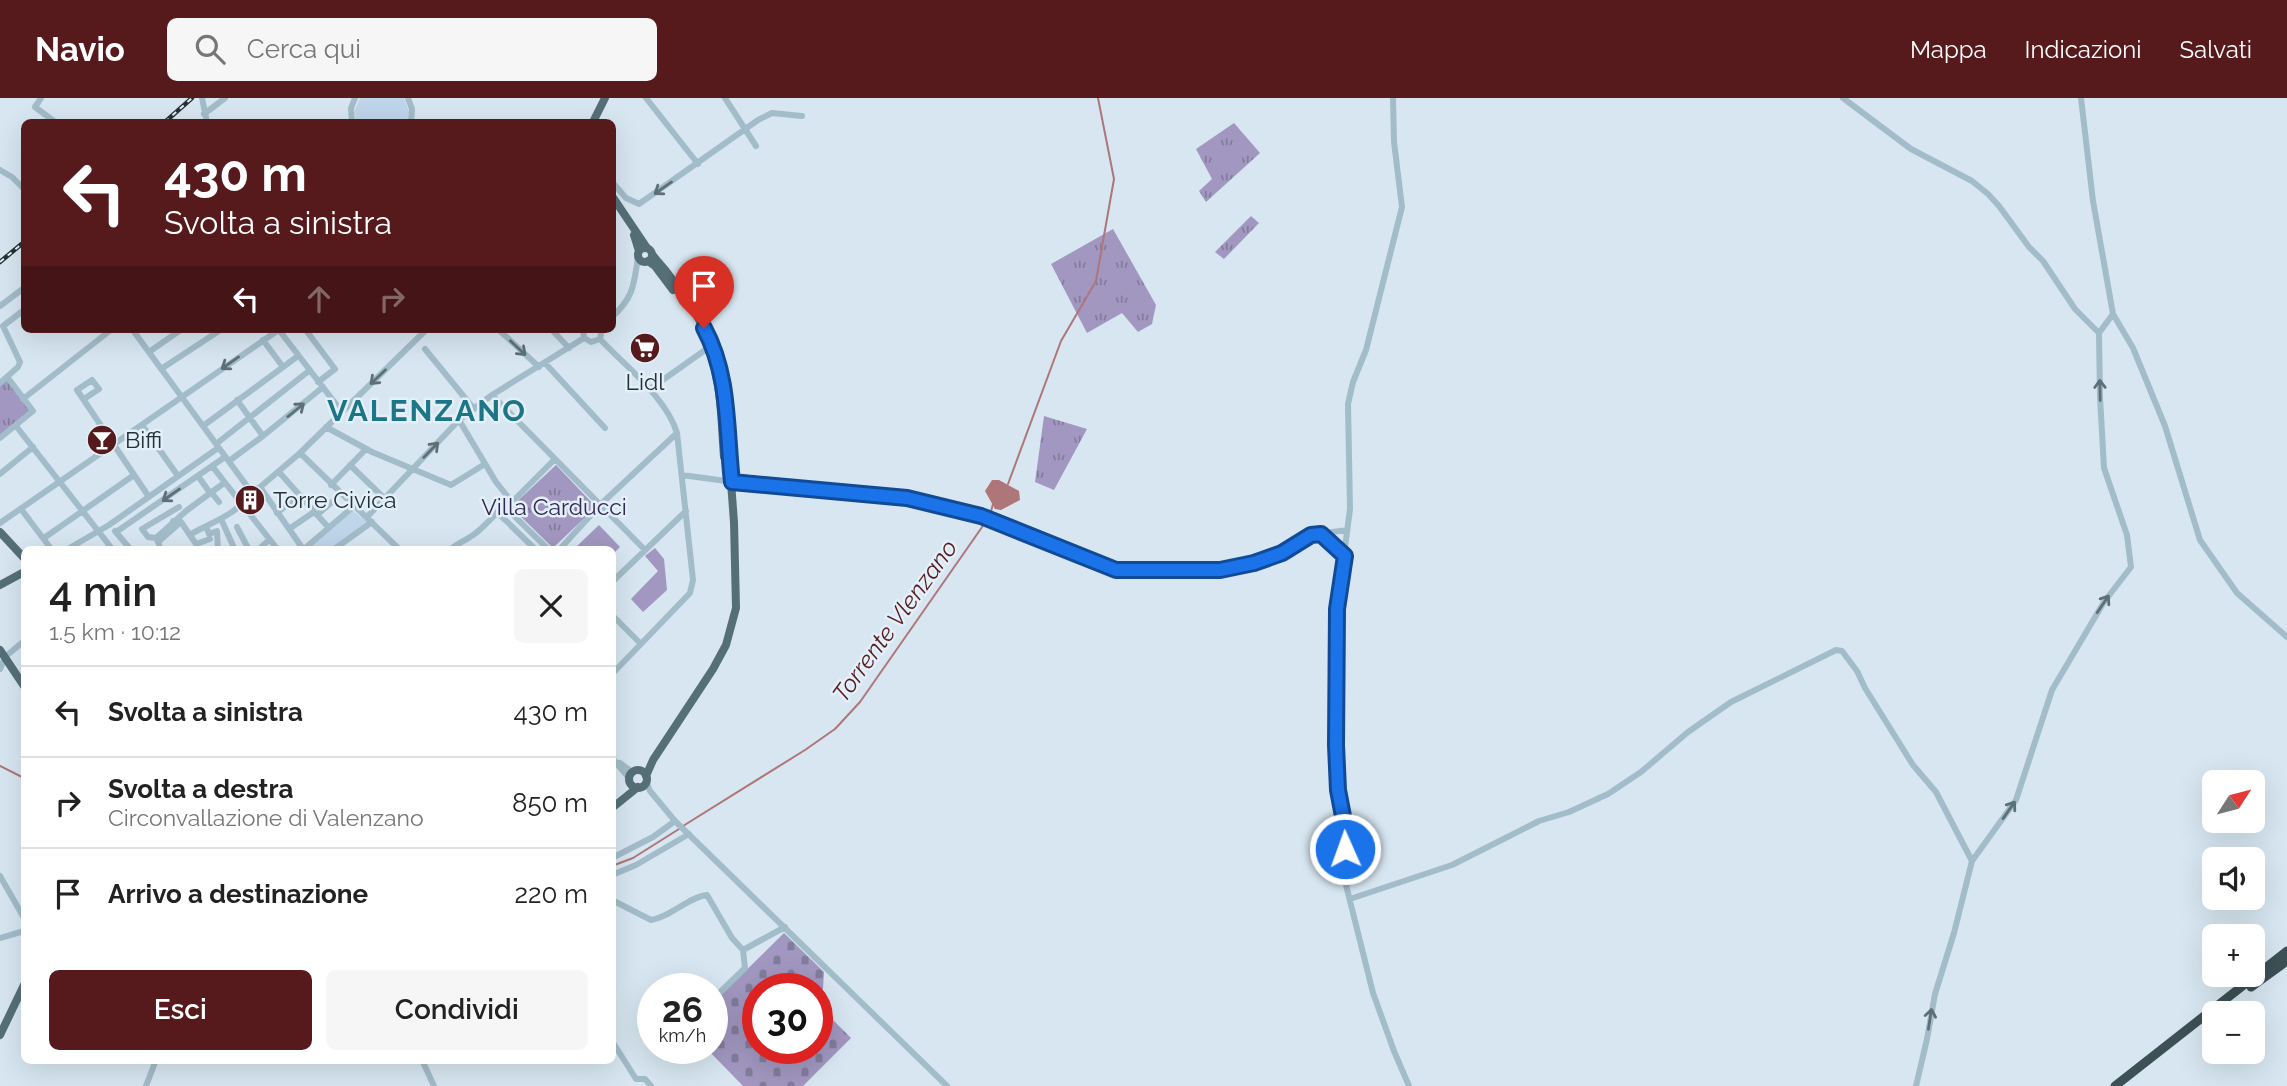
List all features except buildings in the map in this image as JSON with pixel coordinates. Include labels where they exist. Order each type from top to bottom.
[{"type":"highway","points":[[2234,1001],[2286,955]]},
{"type":"highway","points":[[2115,1086],[2286,955]]},
{"type":"highway","points":[[2124,1086],[2202,1026]]},
{"type":"main road","points":[[597,119],[607,98]]},
{"type":"main road","points":[[616,207],[645,256],[675,292],[708,348],[719,391],[737,587],[732,629],[713,669],[653,760],[625,798],[616,805]]},
{"type":"main road","points":[[645,256],[665,269],[699,320],[716,353],[725,389],[729,482]]},
{"type":"main road","points":[[1,535],[21,555]]},
{"type":"main road","points":[[0,585],[21,574]]},
{"type":"main road","points":[[3,654],[21,681]]},
{"type":"main road","points":[[0,1025],[21,982]]},
{"type":"main road","points":[[0,1035],[21,991]]},
{"type":"street","points":[[41,98],[35,107],[51,119]]},
{"type":"street","points":[[202,98],[206,119]]},
{"type":"street","points":[[204,114],[225,98]]},
{"type":"street","points":[[352,119],[351,108],[355,98]]},
{"type":"street","points":[[408,98],[412,109],[411,119]]},
{"type":"street","points":[[646,98],[698,164]]},
{"type":"street","points":[[1393,98],[1394,142],[1402,206],[1366,350],[1353,382],[1348,404],[1351,474],[1345,556],[1337,609],[1336,745],[1338,790],[1346,832],[1343,873],[1373,993],[1409,1086]]},
{"type":"street","points":[[1843,98],[1911,149],[1972,181],[1987,194],[2043,261],[2075,309],[2099,333]]},
{"type":"street","points":[[2081,98],[2093,201],[2113,314],[2133,348],[2165,426],[2200,540],[2236,593],[2287,637]]},
{"type":"street","points":[[729,99],[756,146]]},
{"type":"street","points":[[616,186],[626,198],[639,204],[772,113],[802,116]]},
{"type":"street","points":[[0,170],[21,186]]},
{"type":"street","points":[[616,203],[626,198]]},
{"type":"street","points":[[616,312],[625,305],[634,289],[637,273],[645,256]]},
{"type":"street","points":[[0,306],[21,290]]},
{"type":"street","points":[[0,383],[20,362],[3,326],[21,312]]},
{"type":"street","points":[[1916,1086],[1935,994],[1972,860],[2016,800],[2052,690],[2104,602],[2131,567],[2127,535],[2104,468],[2099,333],[2113,314]]},
{"type":"street","points":[[23,399],[107,333]]},
{"type":"street","points":[[135,333],[250,490],[256,489]]},
{"type":"street","points":[[149,352],[176,333]]},
{"type":"street","points":[[162,369],[216,333]]},
{"type":"street","points":[[0,523],[273,333]]},
{"type":"street","points":[[282,333],[342,412]]},
{"type":"street","points":[[116,532],[212,466],[263,436],[321,384],[335,369],[308,333]]},
{"type":"street","points":[[191,534],[231,513],[279,472],[342,412],[417,333]]},
{"type":"street","points":[[503,333],[542,365],[605,428]]},
{"type":"street","points":[[555,333],[569,348]]},
{"type":"street","points":[[583,333],[584,338]]},
{"type":"street","points":[[600,339],[601,333]]},
{"type":"street","points":[[338,546],[369,520],[385,499],[459,420],[584,338]]},
{"type":"street","points":[[584,338],[592,342],[600,339]]},
{"type":"street","points":[[600,339],[650,389],[669,413],[677,433],[693,580],[690,593],[616,670]]},
{"type":"street","points":[[263,340],[283,367]]},
{"type":"street","points":[[650,389],[708,348]]},
{"type":"street","points":[[425,349],[474,409]]},
{"type":"street","points":[[203,426],[298,356]]},
{"type":"street","points":[[73,546],[178,476],[310,370]]},
{"type":"street","points":[[0,438],[33,411],[8,377]]},
{"type":"street","points":[[492,396],[645,550]]},
{"type":"street","points":[[84,400],[149,496]]},
{"type":"street","points":[[237,400],[263,436]]},
{"type":"street","points":[[459,420],[512,502]]},
{"type":"street","points":[[142,425],[178,476]]},
{"type":"street","points":[[16,426],[109,546]]},
{"type":"street","points":[[327,427],[366,449],[451,485],[485,464]]},
{"type":"street","points":[[563,546],[601,504],[677,433]]},
{"type":"street","points":[[0,474],[33,447]]},
{"type":"street","points":[[331,485],[366,449]]},
{"type":"street","points":[[300,453],[396,546]]},
{"type":"street","points":[[454,546],[461,540],[470,538],[504,506],[512,502],[555,458]]},
{"type":"street","points":[[351,465],[385,499]]},
{"type":"street","points":[[212,466],[274,546]]},
{"type":"street","points":[[279,472],[328,527]]},
{"type":"street","points":[[44,538],[134,475]]},
{"type":"street","points":[[682,475],[926,501],[981,516],[1116,570],[1220,570],[1254,563],[1282,553],[1311,535],[1347,530]]},
{"type":"street","points":[[198,476],[219,502]]},
{"type":"street","points":[[158,544],[178,522],[224,483]]},
{"type":"street","points":[[256,489],[301,546]]},
{"type":"street","points":[[277,513],[299,495]]},
{"type":"street","points":[[289,529],[332,502]]},
{"type":"street","points":[[306,546],[354,506]]},
{"type":"street","points":[[504,506],[545,546]]},
{"type":"street","points":[[158,544],[142,529],[179,507]]},
{"type":"street","points":[[21,509],[49,546]]},
{"type":"street","points":[[616,578],[686,511]]},
{"type":"street","points":[[497,512],[532,546]]},
{"type":"street","points":[[168,514],[191,534],[196,544],[202,546],[210,539]]},
{"type":"street","points":[[508,523],[515,517]]},
{"type":"street","points":[[222,519],[234,546]]},
{"type":"street","points":[[109,524],[128,546]]},
{"type":"street","points":[[151,524],[158,544]]},
{"type":"street","points":[[205,526],[209,534],[217,531],[217,546]]},
{"type":"street","points":[[237,527],[247,546]]},
{"type":"street","points":[[1321,534],[1345,556]]},
{"type":"street","points":[[232,541],[242,536]]},
{"type":"street","points":[[262,546],[269,540]]},
{"type":"street","points":[[616,619],[641,644]]},
{"type":"street","points":[[0,669],[3,654],[21,643]]},
{"type":"street","points":[[1350,900],[1452,865],[1539,821],[1569,812],[1608,794],[1641,772],[1688,732],[1731,702],[1836,650],[1842,651],[1857,671],[1913,765],[1937,792],[1972,860]]},
{"type":"street","points":[[616,759],[688,834],[947,1086]]},
{"type":"street","points":[[616,856],[676,822]]},
{"type":"street","points":[[616,873],[688,834]]},
{"type":"street","points":[[0,876],[21,913]]},
{"type":"street","points":[[616,902],[651,920],[707,895],[732,938],[743,950],[745,968],[728,984]]},
{"type":"street","points":[[743,950],[785,927]]},
{"type":"street","points":[[0,938],[21,932]]},
{"type":"street","points":[[616,1047],[636,1079],[645,1080],[650,1086]]},
{"type":"street","points":[[146,1086],[154,1064]]},
{"type":"street","points":[[424,1064],[434,1086]]},
{"type":"green space","points":[[1234,123],[1260,153],[1206,202],[1199,191],[1212,179],[1196,149]]},
{"type":"green space","points":[[1251,216],[1259,223],[1224,259],[1215,252]]},
{"type":"green space","points":[[1113,229],[1156,305],[1152,324],[1138,332],[1122,313],[1087,333],[1051,264]]},
{"type":"green space","points":[[8,378],[33,411],[0,438],[0,383]]},
{"type":"green space","points":[[1044,416],[1087,429],[1054,490],[1035,482]]},
{"type":"green space","name":"Villa Carducci","points":[[556,465],[596,507],[555,546],[551,546],[511,507]]},
{"type":"green space","points":[[599,525],[620,547],[616,551],[616,546],[577,546]]},
{"type":"green space","points":[[655,548],[664,559],[667,590],[643,612],[631,599],[658,571],[645,556]]},
{"type":"green space","points":[[784,933],[824,972],[824,973],[743,973]]},
{"type":"green space","points":[[742,974],[742,1064],[825,1064],[803,1086],[743,1086],[722,1064],[728,1064],[728,988]]},
{"type":"green space","points":[[833,1020],[851,1038],[833,1056]]},
{"type":"shaded area","points":[[360,98],[404,98],[408,119],[356,119],[355,110]]},
{"type":"shaded area","points":[[992,480],[999,480],[1019,491],[1020,500],[1001,510],[995,509],[985,491]]},
{"type":"shaded area","points":[[352,510],[367,522],[334,546],[311,546]]},
{"type":"waterway","name":"Torrente Vlenzano","points":[[1008,484],[1061,341],[1096,281],[1114,179],[1098,98]]},
{"type":"waterway","name":"Torrente Vlenzano","points":[[990,515],[993,504]]},
{"type":"waterway","name":"Torrente Vlenzano","points":[[683,826],[835,729],[860,702],[987,520]]},
{"type":"waterway","name":"Torrente Vlenzano","points":[[0,766],[21,776]]},
{"type":"waterway","name":"Torrente Vlenzano","points":[[616,864],[633,858],[679,829]]},
{"type":"railway","points":[[168,119],[192,98]]},
{"type":"railway","points":[[0,262],[21,244]]},
{"type":"place","name":"Lidl","points":[[645,348]]},
{"type":"place","name":"Biffi","points":[[102,440]]},
{"type":"place","name":"Torre Civica","points":[[250,500]]},
{"type":"district","name":"VALENZANO","points":[[427,411]]},
{"type":"route","points":[[704,328],[723,376],[732,482],[926,501],[981,516],[1116,570],[1220,570],[1254,563],[1282,553],[1311,535],[1321,534],[1330,540],[1345,556],[1337,609],[1336,745],[1338,790],[1346,832],[1345,849]]}]
